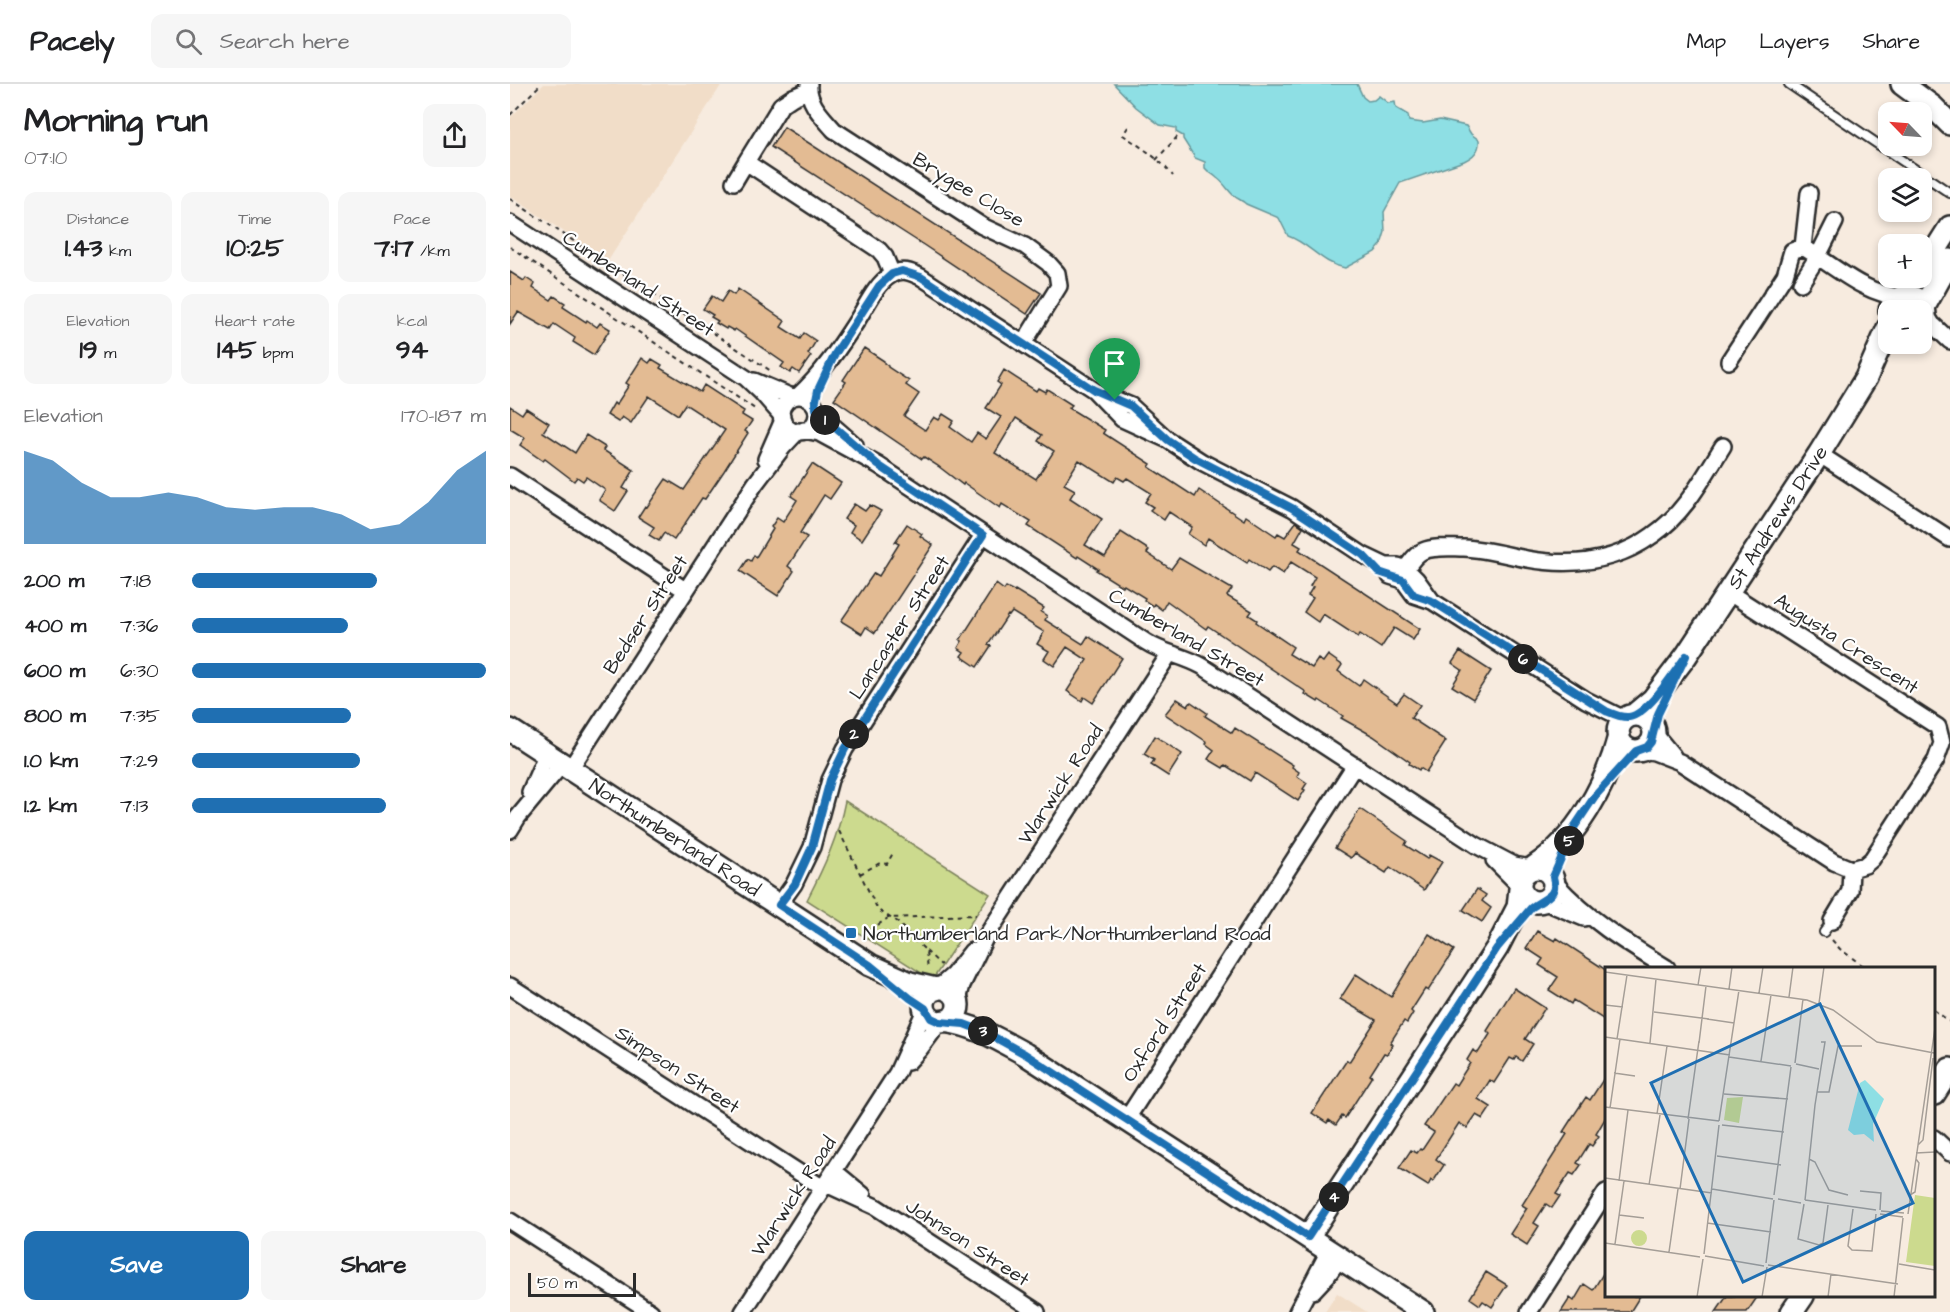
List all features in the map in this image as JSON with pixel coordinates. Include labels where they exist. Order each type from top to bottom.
[{"type":"street","points":[[1904,84],[1950,109]]},
{"type":"street","points":[[1904,84],[1950,124]]},
{"type":"street","points":[[734,182],[781,105],[809,87]]},
{"type":"street","name":"Brygee Close","points":[[809,87],[817,111],[834,130],[982,226],[1025,246],[1048,263],[1057,273],[1059,286],[1023,344]]},
{"type":"street","points":[[746,162],[879,250],[885,257],[892,274]]},
{"type":"street","points":[[1803,247],[1809,193]]},
{"type":"street","points":[[1801,284],[1835,222]]},
{"type":"street","name":"Cumberland Street","points":[[510,223],[746,378],[782,418]]},
{"type":"street","points":[[1932,255],[1950,227]]},
{"type":"street","points":[[1803,247],[1891,300]]},
{"type":"street","points":[[1729,361],[1785,275],[1792,252],[1803,247]]},
{"type":"street","points":[[1931,300],[1950,260]]},
{"type":"street","points":[[835,354],[818,390],[814,424],[801,431],[789,428],[782,418],[784,405],[810,385],[835,354],[879,286],[892,274],[902,271],[921,277],[1094,390],[1131,406],[1168,440],[1211,467],[1292,508],[1363,555],[1386,566],[1398,566],[1403,574],[1416,579],[1432,601],[1586,700],[1618,716],[1625,725],[1625,746],[1646,741],[1665,748],[1680,762],[1834,862],[1851,869],[1850,891],[1828,926]]},
{"type":"street","points":[[1899,300],[1909,288]]},
{"type":"street","points":[[1932,324],[1950,343]]},
{"type":"street","points":[[1932,337],[1950,343]]},
{"type":"street","name":"St Andrews Drive","points":[[1595,796],[1625,725],[1653,699],[1686,656],[1819,454],[1866,378],[1878,351]]},
{"type":"street","name":"St Andrews Drive","points":[[1866,378],[1888,354]]},
{"type":"street","name":"Cumberland Street","points":[[746,378],[795,397]]},
{"type":"street","points":[[795,397],[808,398],[816,408]]},
{"type":"street","name":"Cumberland Street","points":[[816,408],[878,465]]},
{"type":"street","name":"Bedser Street","points":[[755,483],[782,418]]},
{"type":"street","name":"Cumberland Street","points":[[801,431],[819,434],[878,465],[1146,642],[1202,666],[1476,845],[1514,865],[1533,868]]},
{"type":"street","name":"Bedser Street","points":[[514,823],[685,590],[755,483],[783,447],[801,431]]},
{"type":"street","points":[[1403,574],[1415,556],[1422,551],[1433,549],[1476,549],[1561,563],[1586,563],[1635,547],[1676,517],[1723,446]]},
{"type":"street","points":[[1819,454],[1950,539]]},
{"type":"street","points":[[510,477],[685,590]]},
{"type":"street","name":"Lancaster Street","points":[[779,905],[795,884],[812,847],[830,780],[845,749],[983,535]]},
{"type":"street","name":"Augusta Crescent","points":[[1728,592],[1938,728],[1945,730],[1936,760],[1878,852],[1865,865],[1851,869]]},
{"type":"street","name":"Warwick Road","points":[[958,1002],[962,985],[985,938],[1170,653]]},
{"type":"street","name":"St Andrews Drive","points":[[1533,868],[1549,858],[1575,826],[1595,796],[1646,741],[1686,656]]},
{"type":"street","points":[[1625,725],[1645,717],[1649,721],[1646,741]]},
{"type":"street","name":"Northumberland Road","points":[[510,730],[870,965],[933,1015],[985,1032],[1025,1054],[1335,1254],[1415,1310]]},
{"type":"street","name":"Oxford Street","points":[[1126,1120],[1355,765]]},
{"type":"street","name":"St Andrews Drive","points":[[1554,880],[1575,826]]},
{"type":"street","name":"Cumberland Street","points":[[1476,845],[1504,869],[1520,887]]},
{"type":"street","points":[[1308,1237],[1497,948],[1518,907],[1523,875],[1533,868],[1545,869],[1569,899],[1598,924],[1663,967]]},
{"type":"street","points":[[1497,948],[1540,902],[1552,894],[1554,880]]},
{"type":"street","points":[[1520,887],[1525,897],[1598,924]]},
{"type":"street","name":"Warwick Road","points":[[934,985],[953,975],[985,938]]},
{"type":"street","name":"Northumberland Road","points":[[870,965],[910,983],[934,985]]},
{"type":"street","points":[[934,985],[948,989],[958,1002],[958,1008],[953,1017],[933,1015],[928,994],[934,985]]},
{"type":"street","name":"Simpson Street","points":[[510,986],[828,1181]]},
{"type":"street","name":"Northumberland Road","points":[[958,1002],[1025,1054]]},
{"type":"street","name":"Warwick Road","points":[[743,1312],[897,1072],[919,1050],[933,1015]]},
{"type":"street","points":[[1935,1092],[1950,1069]]},
{"type":"street","name":"Johnson Street","points":[[828,1181],[876,1207],[1037,1312]]},
{"type":"street","points":[[1529,1312],[1605,1194]]},
{"type":"street","points":[[510,1221],[651,1312]]},
{"type":"street","points":[[1297,1312],[1318,1270],[1335,1254]]},
{"type":"street","points":[[1792,1312],[1802,1297]]},
{"type":"lane","points":[[1789,84],[1950,193]]},
{"type":"path","points":[[510,115],[541,84]]},
{"type":"path","points":[[1128,127],[1123,135],[1156,160],[1164,163],[1173,176]]},
{"type":"path","points":[[1156,160],[1177,137]]},
{"type":"path","points":[[839,831],[878,910],[897,922],[942,966]]},
{"type":"path","points":[[860,874],[880,863],[887,864],[894,851]]},
{"type":"path","points":[[863,935],[888,918],[976,915]]},
{"type":"path","points":[[1828,926],[1828,934],[1840,949],[1863,967]]},
{"type":"path","points":[[926,951],[934,985]]},
{"type":"path","points":[[1935,1011],[1950,1022]]},
{"type":"shaded area","points":[[544,84],[722,84],[608,261],[510,196],[510,118]]},
{"type":"shaded area","points":[[1337,1293],[1367,1312],[1325,1312]]},
{"type":"green space","points":[[845,801],[990,894],[935,976],[929,978],[807,900],[830,852]]},
{"type":"water","points":[[1114,84],[1357,84],[1363,97],[1368,101],[1379,96],[1388,103],[1395,102],[1396,108],[1408,115],[1409,121],[1423,123],[1440,120],[1466,126],[1479,140],[1479,144],[1475,153],[1464,161],[1400,183],[1384,212],[1385,232],[1381,245],[1375,252],[1345,268],[1329,262],[1303,243],[1288,236],[1279,218],[1246,204],[1235,196],[1205,168],[1205,162],[1195,158],[1183,136],[1176,132],[1176,128],[1160,125],[1136,107]]},
{"type":"building","points":[[784,127],[1041,293],[1027,314],[771,147]]},
{"type":"building","points":[[510,272],[524,281],[526,278],[535,284],[533,288],[551,300],[554,296],[565,303],[563,307],[586,322],[587,320],[597,327],[600,323],[610,329],[594,355],[573,342],[575,338],[554,324],[550,330],[518,312],[510,324]]},
{"type":"building","points":[[738,289],[785,321],[781,327],[800,339],[804,333],[816,341],[808,354],[811,356],[799,373],[793,369],[790,373],[781,367],[784,363],[735,329],[734,331],[727,327],[726,329],[716,323],[718,321],[711,317],[713,315],[703,309],[712,296],[721,302],[728,291],[734,295]]},
{"type":"building","points":[[864,348],[909,381],[906,385],[919,394],[904,416],[925,430],[934,417],[939,420],[943,414],[954,421],[950,427],[971,442],[977,433],[986,439],[1001,417],[986,408],[1001,385],[997,382],[1004,370],[1036,391],[1038,388],[1045,392],[1047,389],[1072,405],[1069,408],[1105,430],[1103,433],[1151,464],[1149,467],[1195,497],[1199,490],[1244,520],[1246,516],[1276,536],[1278,533],[1285,537],[1296,522],[1303,527],[1294,543],[1301,547],[1299,550],[1420,629],[1413,640],[1394,628],[1381,648],[1360,634],[1358,637],[1323,614],[1318,622],[1304,612],[1313,598],[1308,595],[1315,577],[1291,562],[1283,574],[1272,567],[1268,572],[1249,559],[1247,563],[1208,538],[1204,545],[1188,534],[1192,527],[1169,512],[1164,520],[1150,510],[1153,507],[1145,502],[1151,493],[1127,478],[1124,481],[1117,477],[1114,482],[1079,460],[1064,484],[1075,490],[1070,498],[1102,519],[1085,545],[1105,557],[1121,532],[1149,550],[1147,553],[1171,569],[1179,558],[1232,589],[1227,596],[1252,611],[1249,615],[1257,620],[1256,622],[1293,647],[1289,654],[1312,668],[1318,659],[1323,662],[1328,655],[1342,665],[1338,671],[1359,686],[1363,679],[1397,703],[1404,694],[1420,705],[1411,718],[1446,741],[1426,772],[1420,768],[1419,770],[1373,736],[1341,718],[1343,716],[1319,700],[1318,702],[1305,694],[1306,692],[1208,626],[1206,629],[1167,601],[1162,610],[1154,604],[1153,606],[1144,600],[1145,598],[1124,585],[1123,587],[1028,526],[1031,522],[1002,504],[1000,508],[924,457],[922,459],[834,399],[846,382],[843,380]],"holes":[[[1016,418],[1042,435],[1038,441],[1054,451],[1036,479],[995,453]]]},
{"type":"building","points":[[642,358],[649,363],[652,359],[662,365],[660,368],[700,392],[704,385],[744,411],[742,415],[752,421],[745,431],[748,433],[724,471],[705,499],[702,498],[674,540],[664,533],[659,541],[649,535],[654,527],[638,517],[666,479],[684,490],[725,430],[685,404],[678,415],[649,396],[631,423],[622,417],[618,422],[607,415],[629,385],[626,383]]},
{"type":"building","points":[[510,406],[522,414],[526,408],[549,423],[543,432],[575,453],[586,435],[605,447],[603,450],[634,470],[623,488],[628,491],[615,511],[599,500],[605,490],[586,477],[583,481],[577,477],[574,481],[545,459],[543,461],[520,445],[525,438],[510,429]]},
{"type":"building","points":[[812,464],[841,483],[830,499],[824,495],[800,533],[807,537],[788,566],[794,571],[778,596],[740,571],[748,559],[751,561],[754,555],[756,557],[777,518],[783,522],[797,500],[791,496]]},
{"type":"building","points":[[854,504],[865,511],[870,505],[881,511],[862,540],[850,532],[854,525],[844,519]]},
{"type":"building","points":[[907,524],[933,545],[875,633],[866,627],[862,634],[841,621],[874,573],[879,576],[899,544],[895,542]]},
{"type":"building","points":[[996,584],[1004,590],[1006,587],[1015,590],[1044,608],[1041,612],[1047,616],[1045,620],[1083,644],[1088,636],[1122,658],[1093,703],[1084,697],[1082,701],[1067,691],[1087,660],[1067,647],[1054,666],[1044,659],[1049,651],[1037,644],[1044,632],[1012,612],[988,645],[991,646],[977,667],[961,656],[964,652],[958,648],[962,641],[960,640]]},
{"type":"building","points":[[1460,651],[1491,671],[1473,699],[1452,686],[1462,670],[1452,663]]},
{"type":"building","points":[[1177,699],[1188,706],[1191,702],[1207,713],[1205,716],[1232,733],[1235,728],[1293,765],[1292,767],[1299,772],[1297,776],[1307,783],[1298,801],[1255,773],[1250,781],[1225,765],[1223,768],[1208,759],[1214,750],[1206,744],[1207,742],[1165,714]]},
{"type":"building","points":[[1155,736],[1182,754],[1168,776],[1151,765],[1154,760],[1144,754]]},
{"type":"building","points":[[1360,809],[1407,841],[1405,845],[1427,859],[1429,855],[1442,862],[1424,890],[1390,867],[1386,873],[1355,853],[1351,858],[1335,848]]},
{"type":"building","points":[[1477,889],[1486,895],[1482,901],[1491,908],[1482,922],[1463,910]]},
{"type":"building","points":[[1537,931],[1555,941],[1557,938],[1605,969],[1605,1020],[1573,1000],[1571,1004],[1549,990],[1558,977],[1539,965],[1543,959],[1526,948]]},
{"type":"building","points":[[1429,934],[1454,950],[1428,991],[1425,989],[1411,1011],[1413,1013],[1407,1023],[1404,1021],[1390,1043],[1393,1045],[1387,1054],[1384,1053],[1345,1118],[1342,1116],[1336,1125],[1329,1120],[1327,1123],[1312,1113],[1376,1020],[1340,999],[1356,974],[1391,997]]},
{"type":"building","points":[[1514,988],[1545,1008],[1525,1039],[1533,1044],[1522,1061],[1516,1057],[1514,1060],[1510,1058],[1494,1083],[1490,1080],[1478,1099],[1491,1107],[1483,1119],[1476,1115],[1467,1128],[1459,1123],[1436,1159],[1444,1165],[1428,1186],[1399,1168],[1411,1150],[1417,1153],[1420,1149],[1422,1150],[1434,1132],[1424,1126],[1453,1083],[1456,1085],[1470,1063],[1467,1060],[1473,1050],[1478,1053],[1490,1034],[1487,1031]]},
{"type":"building","points":[[1605,1077],[1605,1119],[1596,1134],[1599,1136],[1592,1146],[1589,1144],[1577,1163],[1581,1165],[1574,1175],[1570,1173],[1556,1194],[1560,1196],[1552,1208],[1546,1204],[1534,1223],[1539,1226],[1527,1245],[1510,1234],[1527,1208],[1522,1205],[1567,1134],[1563,1132],[1572,1118],[1586,1097],[1590,1100]]},
{"type":"building","points":[[1605,1271],[1605,1297],[1639,1297],[1630,1312],[1561,1312],[1570,1298],[1574,1301],[1584,1284],[1593,1290]]},
{"type":"building","points":[[1486,1272],[1507,1285],[1492,1307],[1483,1301],[1480,1305],[1470,1298]]},
{"type":"building","points":[[1726,1297],[1757,1297],[1747,1312],[1716,1312]]},
{"type":"place","name":"Northumberland Park/Northumberland Road","points":[[851,933]]},
{"type":"route","points":[[902,271],[921,277],[1094,390],[1115,400],[1131,406],[1168,440],[1195,458],[1292,508],[1363,555],[1379,572],[1403,580],[1414,595],[1432,601],[1606,711],[1618,716],[1634,715],[1653,699],[1686,656],[1658,714],[1651,742],[1642,750],[1636,751],[1595,796],[1575,826],[1553,877],[1555,883],[1552,894],[1531,908],[1497,948],[1308,1237],[1025,1054],[985,1032],[964,1024],[935,1021],[928,1015],[925,1008],[870,965],[779,905],[795,884],[805,865],[817,833],[830,780],[845,749],[983,535],[878,465],[817,412],[815,405],[821,382],[835,354],[879,286],[892,274],[902,271]]}]
